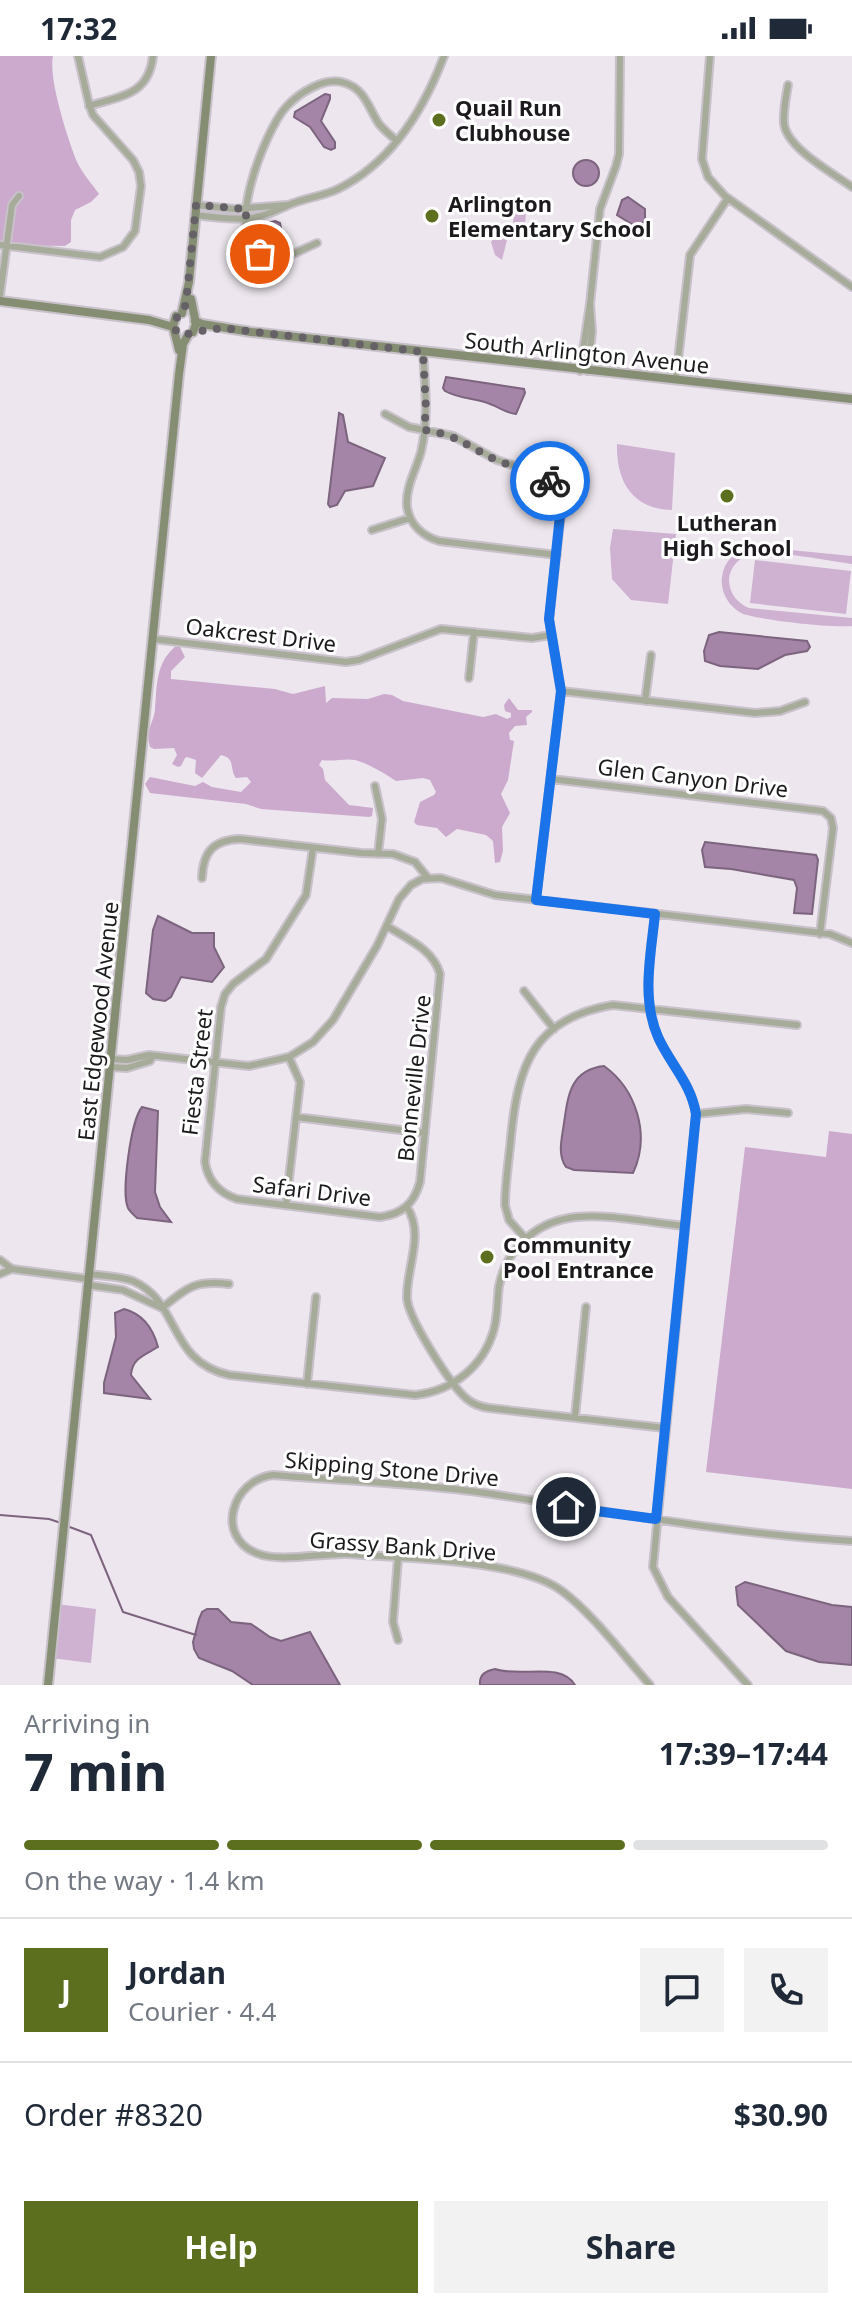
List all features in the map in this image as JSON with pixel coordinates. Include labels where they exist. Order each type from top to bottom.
[{"type":"main road","points":[[180,362],[175,330],[179,314],[186,304],[189,282],[211,56]]},
{"type":"main road","points":[[180,362],[194,319],[189,282]]},
{"type":"main road","points":[[0,298],[149,320],[190,333]]},
{"type":"main road","points":[[149,320],[179,314]]},
{"type":"main road","name":"South Arlington Avenue","points":[[179,314],[223,328],[852,399]]},
{"type":"main road","name":"South Arlington Avenue","points":[[190,333],[223,328]]},
{"type":"main road","name":"East Edgewood Avenue","points":[[48,1684],[180,362]]},
{"type":"street","points":[[3,245],[106,256],[129,241],[136,226],[141,186],[139,172],[133,160],[97,120],[89,106],[78,56]]},
{"type":"street","points":[[89,106],[139,88],[150,72],[153,56]]},
{"type":"street","points":[[195,210],[246,214],[324,195],[351,182],[374,165],[397,141],[426,97],[444,56]]},
{"type":"street","points":[[584,371],[592,331],[590,304],[600,209],[619,154],[620,56]]},
{"type":"street","points":[[710,56],[701,149],[705,170],[715,186],[728,198],[852,287]]},
{"type":"street","points":[[317,243],[281,257],[264,256],[255,251],[248,239],[246,214],[250,184],[283,111],[294,99],[323,82],[342,82],[356,88],[379,124],[397,141]]},
{"type":"street","points":[[788,85],[784,123],[788,137],[796,147],[852,186]]},
{"type":"street","points":[[0,298],[3,245],[12,205],[19,196]]},
{"type":"street","points":[[676,378],[690,255],[728,198]]},
{"type":"street","points":[[423,352],[426,409],[420,455],[408,491],[410,518],[422,533],[437,540],[557,555]]},
{"type":"street","points":[[385,414],[403,425],[453,436],[497,460],[541,474],[552,484],[560,503],[549,619],[561,691],[536,900]]},
{"type":"street","points":[[372,530],[410,518]]},
{"type":"street","name":"Oakcrest Drive","points":[[153,639],[348,662],[437,630],[532,638],[551,635]]},
{"type":"street","points":[[469,678],[474,632]]},
{"type":"street","points":[[645,701],[651,655]]},
{"type":"street","points":[[561,691],[755,713],[780,711],[805,702]]},
{"type":"street","name":"Glen Canyon Drive","points":[[551,779],[819,810],[829,816],[833,828],[820,934]]},
{"type":"street","points":[[375,786],[382,819],[378,854]]},
{"type":"street","points":[[202,878],[206,853],[221,841],[240,839],[393,854],[415,862],[428,878]]},
{"type":"street","name":"Fiesta Street","points":[[215,1186],[205,1162],[214,1063],[225,994],[240,978],[266,959],[306,895],[313,848]]},
{"type":"street","points":[[111,1063],[143,1055],[249,1066],[289,1057],[313,1042],[327,1028],[377,946],[404,892],[411,885],[428,878],[441,878],[480,891],[536,900],[840,936],[852,943]]},
{"type":"street","points":[[655,914],[649,968],[656,1033],[686,1082],[696,1114],[653,1557],[656,1577],[662,1589],[748,1685]]},
{"type":"street","name":"Bonneville Drive","points":[[387,926],[427,951],[440,974],[420,1182],[407,1207]]},
{"type":"street","points":[[524,991],[554,1029]]},
{"type":"street","points":[[525,1238],[509,1220],[505,1205],[515,1097],[527,1062],[554,1029],[576,1015],[600,1007],[629,1005],[797,1025]]},
{"type":"street","points":[[286,1205],[300,1082],[289,1057]]},
{"type":"street","points":[[696,1114],[746,1109],[788,1113]]},
{"type":"street","points":[[296,1117],[425,1133]]},
{"type":"street","name":"Safari Drive","points":[[215,1186],[235,1198],[380,1217],[407,1207]]},
{"type":"street","points":[[407,1207],[413,1216],[415,1230],[407,1291],[409,1312],[468,1400],[482,1407],[665,1428]]},
{"type":"street","points":[[0,1260],[12,1269],[89,1280],[130,1280],[157,1298],[185,1348],[210,1369],[229,1375],[411,1395],[436,1391],[454,1383],[471,1369],[488,1345],[494,1329],[501,1277],[510,1257],[525,1238],[557,1221],[582,1217],[685,1226]]},
{"type":"street","points":[[0,1274],[12,1269]]},
{"type":"street","points":[[89,1280],[123,1290],[162,1308]]},
{"type":"street","points":[[162,1308],[196,1284],[229,1284]]},
{"type":"street","points":[[307,1384],[316,1297]]},
{"type":"street","points":[[575,1417],[586,1307]]},
{"type":"street","name":"Skipping Stone Drive","points":[[233,1512],[236,1500],[246,1486],[273,1475],[466,1491],[620,1516],[788,1537],[852,1541]]},
{"type":"street","name":"Grassy Bank Drive","points":[[233,1512],[236,1533],[242,1543],[266,1556],[343,1554],[469,1564],[523,1573],[548,1582],[576,1603],[650,1685]]},
{"type":"street","points":[[398,1558],[393,1622],[398,1640]]},
{"type":"shaded area","points":[[0,56],[53,56],[53,79],[69,139],[79,166],[99,194],[75,210],[71,220],[71,242],[65,246],[0,245]]},
{"type":"shaded area","points":[[325,94],[330,95],[330,99],[321,121],[335,142],[335,148],[331,150],[324,147],[310,127],[294,117],[295,112]]},
{"type":"shaded area","points":[[586,160],[595,164],[599,173],[595,182],[586,186],[577,182],[573,173],[577,164]]},
{"type":"shaded area","points":[[628,197],[645,209],[645,219],[640,229],[617,215],[622,200]]},
{"type":"shaded area","points":[[515,199],[527,200],[524,237],[512,237]]},
{"type":"shaded area","points":[[275,221],[280,223],[285,248],[268,252],[260,247],[252,231],[256,226]]},
{"type":"shaded area","points":[[496,235],[508,236],[502,260],[495,255],[491,242]]},
{"type":"shaded area","points":[[446,377],[524,389],[525,393],[516,414],[445,391]]},
{"type":"shaded area","points":[[339,413],[343,415],[348,442],[385,458],[373,486],[345,491],[337,505],[330,507],[328,504]]},
{"type":"shaded area","points":[[617,444],[675,453],[672,510],[646,504],[629,490],[620,470]]},
{"type":"shaded area","points":[[613,529],[676,534],[668,604],[631,600],[612,579],[610,548]]},
{"type":"shaded area","points":[[750,546],[852,556],[852,564],[787,554],[753,553],[736,563],[729,579],[734,597],[749,608],[852,618],[852,626],[778,621],[736,610],[724,593],[723,571],[731,557]]},
{"type":"shaded area","points":[[755,560],[851,571],[846,614],[750,603]]},
{"type":"shaded area","points":[[719,632],[807,641],[810,647],[807,651],[785,655],[758,669],[720,666],[705,661],[704,651],[709,635]]},
{"type":"shaded area","points":[[176,646],[180,647],[185,657],[171,671],[171,679],[275,689],[293,694],[325,686],[326,703],[332,698],[368,699],[384,694],[403,701],[483,717],[496,714],[507,719],[511,717],[504,705],[509,698],[518,710],[532,710],[526,717],[527,725],[515,726],[509,733],[510,740],[514,741],[508,780],[501,794],[510,813],[502,827],[500,862],[495,863],[493,841],[486,835],[457,829],[446,837],[437,828],[414,822],[420,802],[436,792],[430,780],[396,781],[355,760],[322,760],[319,765],[325,780],[349,805],[373,808],[369,817],[261,809],[246,804],[150,793],[145,784],[150,777],[195,786],[203,782],[212,787],[241,792],[251,782],[247,777],[236,778],[226,756],[221,755],[202,778],[195,773],[196,760],[187,757],[178,767],[172,764],[177,755],[174,748],[150,747],[149,731],[155,710],[158,676],[164,660]]},
{"type":"shaded area","points":[[705,842],[816,855],[812,914],[794,913],[797,888],[794,880],[705,867],[702,850]]},
{"type":"shaded area","points":[[158,916],[192,933],[214,933],[214,947],[224,967],[212,982],[181,977],[171,997],[165,1001],[153,999],[146,993],[153,930]]},
{"type":"shaded area","points":[[604,1066],[625,1087],[637,1114],[641,1143],[633,1173],[574,1170],[566,1167],[562,1157],[569,1094],[584,1073]]},
{"type":"shaded area","points":[[142,1107],[158,1111],[155,1192],[160,1207],[171,1222],[137,1218],[128,1208],[128,1156],[134,1126]]},
{"type":"shaded area","points":[[829,1131],[852,1134],[852,1489],[706,1472],[745,1147],[826,1157]]},
{"type":"shaded area","points":[[124,1309],[137,1314],[146,1323],[158,1347],[137,1361],[131,1375],[150,1399],[104,1393],[116,1337],[115,1313]]},
{"type":"shaded area","points":[[745,1582],[832,1605],[852,1607],[852,1665],[819,1662],[786,1651],[738,1605],[736,1587]]},
{"type":"shaded area","points":[[57,1604],[96,1609],[91,1663],[51,1658]]},
{"type":"shaded area","points":[[207,1609],[218,1609],[231,1622],[251,1624],[281,1641],[310,1632],[340,1685],[253,1685],[232,1671],[199,1658],[193,1642],[199,1619]]},
{"type":"shaded area","points":[[495,1669],[560,1674],[575,1685],[480,1685],[484,1674]]},
{"type":"waterway","points":[[0,1515],[49,1519],[61,1523]]},
{"type":"waterway","points":[[67,1526],[91,1535],[123,1612],[196,1635]]},
{"type":"way so far","points":[[260,254],[246,236],[246,209],[196,205],[186,304],[174,320],[176,331],[185,335],[223,328],[423,352],[424,430],[456,437],[491,458],[531,470],[550,481]]},
{"type":"place","name":"Quail Run Clubhouse","points":[[439,120]]},
{"type":"place","name":"Arlington Elementary School","points":[[432,216]]},
{"type":"place","name":"Lutheran High School","points":[[727,496]]},
{"type":"place","name":"Community Pool Entrance","points":[[487,1257]]},
{"type":"route","points":[[550,481],[561,506],[549,619],[561,691],[536,900],[655,914],[649,968],[654,1024],[656,1033],[686,1082],[696,1114],[656,1519],[566,1507]]}]
